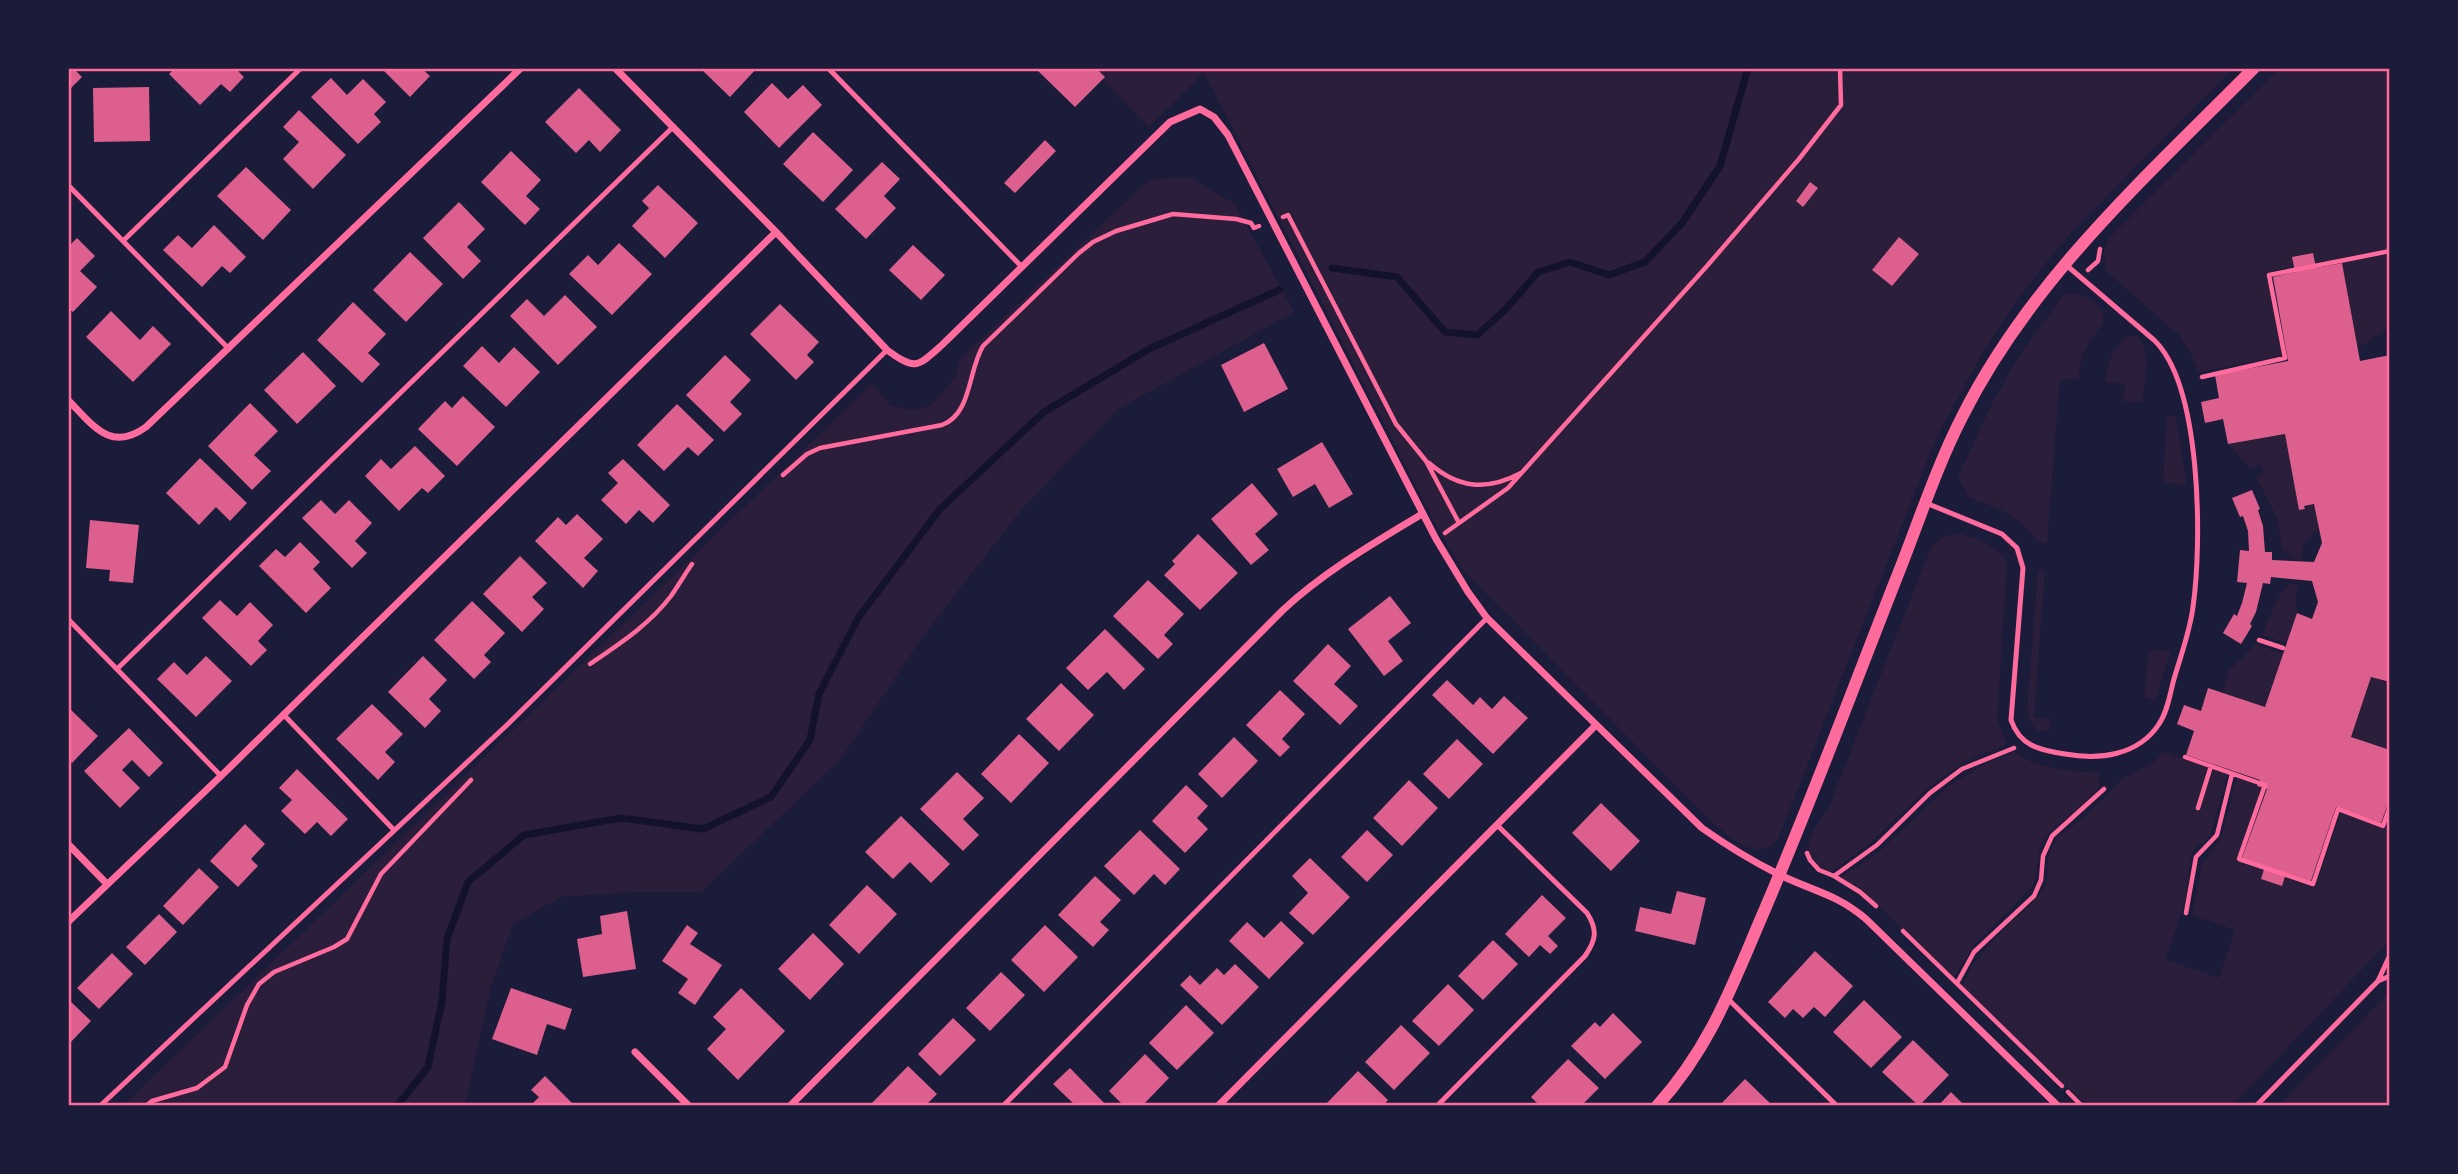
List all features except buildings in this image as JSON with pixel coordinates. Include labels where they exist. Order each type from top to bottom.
[{"type":"street","points":[[68,400],[105,434],[120,439],[133,437],[229,349],[521,68]]},
{"type":"street","points":[[615,68],[887,350],[906,364],[917,364],[926,359],[1170,121],[1200,108],[1214,117],[1228,135],[1422,514],[1487,618],[1702,828],[1723,843],[1779,874],[1834,896],[1866,919],[2058,1106]]},
{"type":"street","points":[[1657,1106],[1696,1058],[1727,998],[1779,874],[1942,458],[1982,379],[2026,313],[2064,263],[2254,68]]},
{"type":"street","points":[[68,922],[776,232]]},
{"type":"street","points":[[790,1106],[1304,590],[1422,514]]},
{"type":"street","points":[[1218,1106],[1596,725]]},
{"type":"street","points":[[68,844],[107,884]]},
{"type":"street","points":[[635,1052],[689,1106]]},
{"type":"lane","points":[[123,241],[301,68]]},
{"type":"lane","points":[[828,68],[1022,267]]},
{"type":"lane","points":[[117,669],[672,128]]},
{"type":"lane","points":[[68,186],[229,349]]},
{"type":"lane","points":[[1926,503],[1994,529],[2017,548],[2022,568],[2011,720],[2014,730],[2022,740],[2032,747],[2046,751],[2078,757],[2103,757],[2129,750],[2150,734],[2163,717],[2193,607],[2199,524],[2193,454],[2178,381],[2166,354],[2154,340],[2064,263]]},
{"type":"lane","points":[[100,1106],[508,724],[887,350]]},
{"type":"lane","points":[[1003,1106],[1487,618]]},
{"type":"lane","points":[[68,619],[220,776]]},
{"type":"lane","points":[[283,715],[393,829]]},
{"type":"lane","points":[[1437,1106],[1585,956],[1594,942],[1595,926],[1587,913],[1498,826]]},
{"type":"lane","points":[[2256,1106],[2378,981],[2390,955]]},
{"type":"lane","points":[[2378,981],[2390,976]]},
{"type":"lane","points":[[1727,998],[1837,1106]]},
{"type":"path","points":[[1436,539],[1508,488],[1707,266],[1825,128],[1841,105],[1840,68]]},
{"type":"path","points":[[777,480],[807,454],[820,448],[951,422],[960,413],[976,357],[983,346],[1093,242],[1116,231],[1173,214],[1236,219],[1251,223],[1254,228]]},
{"type":"path","points":[[1288,215],[1396,424],[1426,461],[1442,475],[1462,483],[1483,485],[1505,481],[1524,471]]},
{"type":"path","points":[[2080,277],[2098,261],[2100,247],[2105,240]]},
{"type":"path","points":[[2202,377],[2285,358],[2269,275],[2390,251]]},
{"type":"path","points":[[1426,461],[1459,523]]},
{"type":"path","points":[[590,665],[650,620],[671,596],[695,560]]},
{"type":"path","points":[[2259,639],[2283,648]]},
{"type":"path","points":[[1834,876],[1877,845],[1930,793],[1962,769],[2013,747],[2021,753]]},
{"type":"path","points":[[2185,757],[2264,785],[2239,859],[2313,884],[2338,809],[2383,826],[2390,806]]},
{"type":"path","points":[[2198,808],[2211,766]]},
{"type":"path","points":[[146,1106],[152,1101],[197,1088],[225,1067],[247,1005],[259,984],[274,972],[347,939],[381,874],[480,771]]},
{"type":"path","points":[[2186,913],[2196,857],[2217,835],[2232,774]]},
{"type":"path","points":[[1957,984],[1974,951],[2034,896],[2041,880],[2043,856],[2052,836],[2104,789]]},
{"type":"path","points":[[1807,852],[1815,866],[1860,892],[1878,908]]},
{"type":"path","points":[[1898,927],[2082,1106]]},
{"type":"shaded area","points":[[1091,68],[2233,68],[2066,238],[2019,297],[1983,352],[1937,436],[1778,839],[1770,847],[1761,849],[1742,845],[1708,818],[1464,571],[1437,527],[1204,72],[1149,127]]},
{"type":"shaded area","points":[[2280,68],[2390,68],[2390,248],[2315,263],[2312,253],[2292,257],[2293,267],[2266,272],[2283,356],[2198,372],[2190,351],[2179,335],[2106,271],[2104,250],[2109,238]]},
{"type":"shaded area","points":[[1190,177],[1235,204],[1294,312],[1118,409],[1022,509],[925,633],[840,760],[701,892],[635,892],[561,897],[513,924],[491,986],[465,1106],[123,1106],[872,384],[891,406],[914,410],[931,405],[956,377],[959,360],[1149,180]]},
{"type":"shaded area","points":[[2390,254],[2390,327],[2363,345],[2357,346],[2342,263]]},
{"type":"shaded area","points":[[2070,293],[2092,300],[2103,314],[2104,320],[2081,360],[2079,379],[2060,379],[2047,543],[2038,542],[2022,524],[2007,513],[1968,497],[1958,477],[1992,403],[2016,361],[2063,295]]},
{"type":"shaded area","points":[[2127,336],[2137,336],[2145,351],[2142,403],[2123,401],[2125,384],[2106,382],[2111,357]]},
{"type":"shaded area","points":[[2167,416],[2176,417],[2187,485],[2163,482]]},
{"type":"shaded area","points":[[2285,434],[2299,510],[2314,504],[2319,527],[2306,541],[2301,559],[2293,559],[2282,548],[2277,518],[2256,477],[2265,472],[2260,464],[2251,469],[2228,444]]},
{"type":"shaded area","points":[[1959,533],[1992,547],[2007,562],[1997,721],[2007,744],[1965,762],[1925,790],[1868,845],[1830,873],[1812,859],[1808,844],[1811,836],[1828,809],[1931,547],[1941,538]]},
{"type":"shaded area","points":[[2038,570],[2045,570],[2034,718],[2051,719],[2050,728],[2045,731],[2037,730],[2027,711]]},
{"type":"shaded area","points":[[2290,583],[2299,584],[2295,598],[2297,613],[2287,643],[2262,635],[2277,600]]},
{"type":"shaded area","points":[[2256,644],[2284,654],[2265,707],[2222,692],[2229,671]]},
{"type":"shaded area","points":[[2149,650],[2171,651],[2155,701],[2144,697]]},
{"type":"shaded area","points":[[2371,677],[2390,682],[2390,750],[2351,737]]},
{"type":"shaded area","points":[[2015,752],[2044,766],[2098,773],[2100,786],[2077,811],[2047,835],[2039,851],[2032,887],[1974,945],[1954,977],[1860,889],[1840,878],[1880,851],[1951,784],[1989,762]]},
{"type":"shaded area","points":[[2164,752],[2208,767],[2196,807],[2200,809],[2213,769],[2228,774],[2210,835],[2205,842],[2197,845],[2190,856],[2187,895],[2166,960],[2219,978],[2235,930],[2192,915],[2202,864],[2222,836],[2237,777],[2262,787],[2236,861],[2315,888],[2341,812],[2385,829],[2390,817],[2390,940],[2232,1106],[2087,1106],[1962,986],[1974,963],[1992,941],[2043,891],[2047,881],[2048,856],[2060,835],[2085,817],[2124,778],[2153,763]]},
{"type":"shaded area","points":[[2390,992],[2390,1106],[2278,1106]]},
{"type":"waterway","points":[[1332,268],[1397,277],[1445,332],[1477,335],[1505,310],[1538,272],[1570,262],[1609,275],[1645,262],[1682,223],[1720,166],[1748,68]]},
{"type":"waterway","points":[[397,1106],[428,1067],[442,1001],[447,939],[468,882],[524,835],[621,818],[703,829],[771,797],[810,740],[819,694],[858,618],[940,509],[1044,412],[1149,349],[1279,290]]}]
